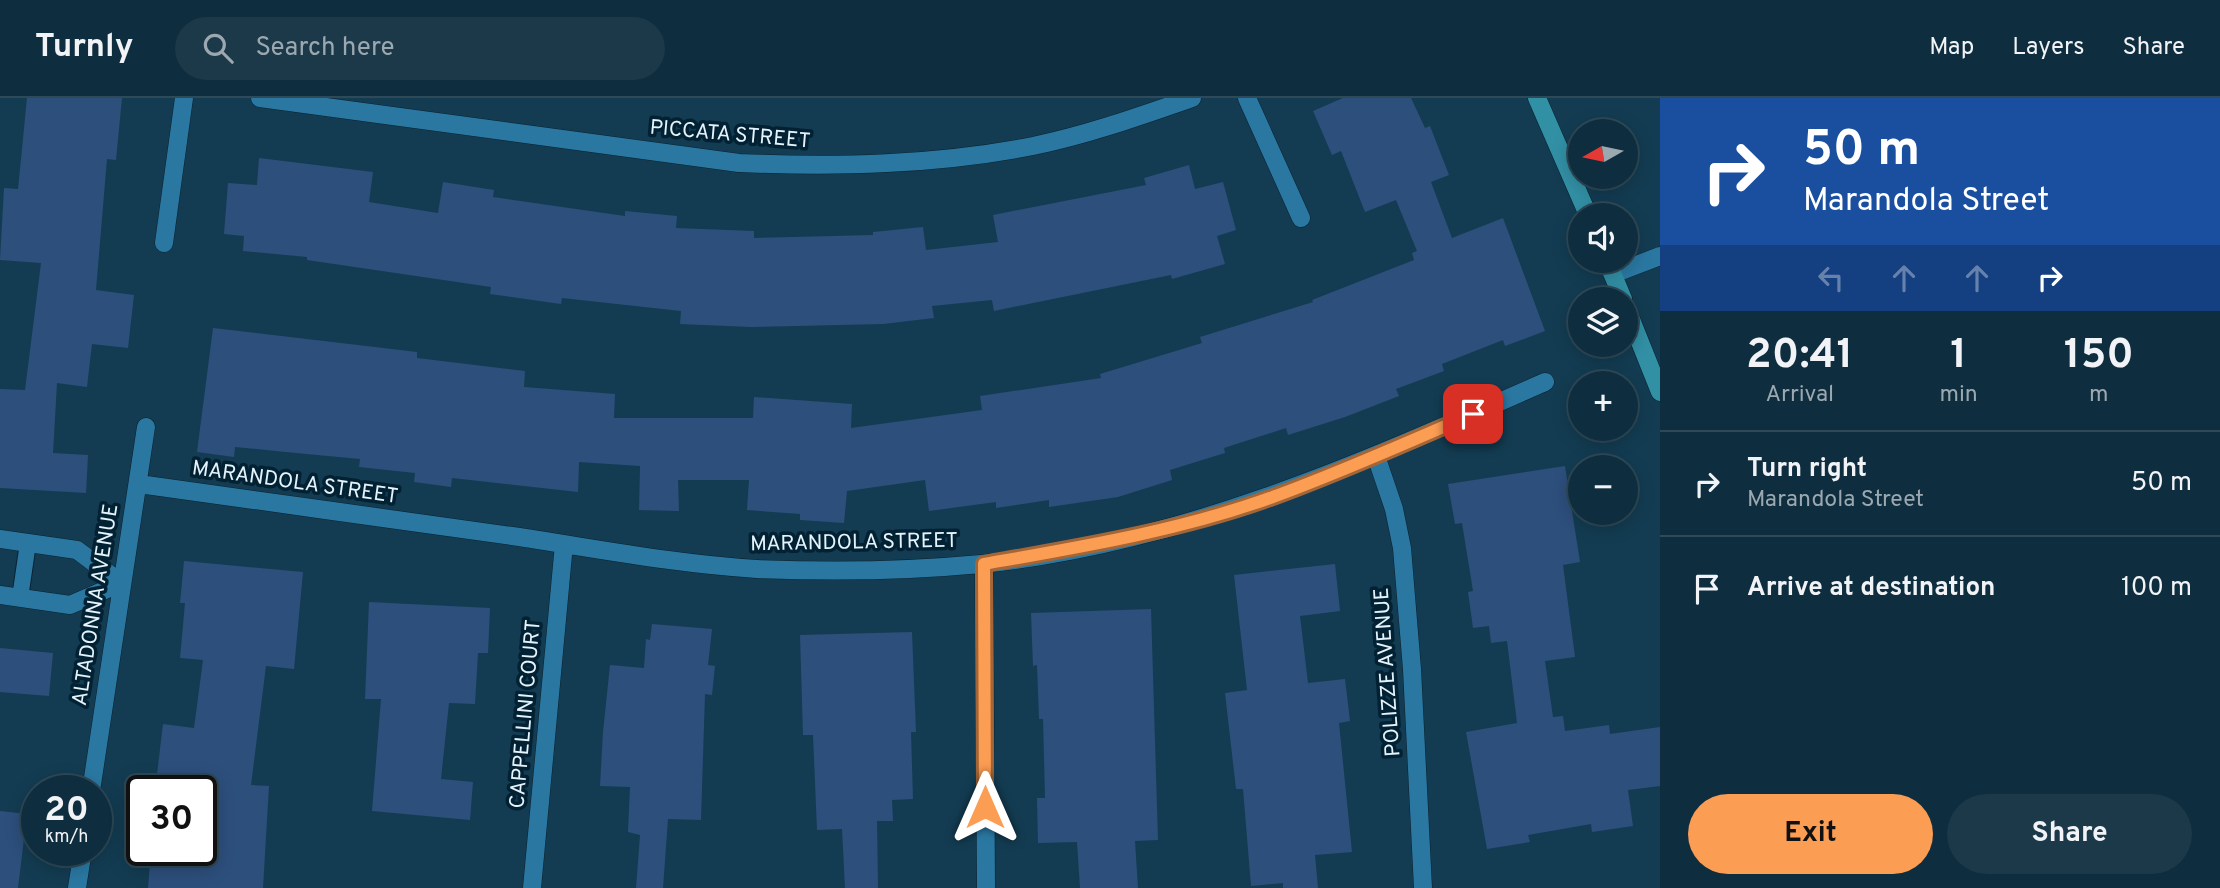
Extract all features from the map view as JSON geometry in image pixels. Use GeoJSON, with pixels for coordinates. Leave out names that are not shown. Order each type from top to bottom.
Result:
{"type":"FeatureCollection","features":[{"type":"Feature","properties":{"kind":"street"},"geometry":{"type":"LineString","coordinates":[[164,243],[184,98]]}},
{"type":"Feature","properties":{"kind":"street","name":"PICCATA STREET"},"geometry":{"type":"LineString","coordinates":[[260,98],[739,163],[816,167],[966,156],[1034,146],[1192,98]]}},
{"type":"Feature","properties":{"kind":"street"},"geometry":{"type":"LineString","coordinates":[[1247,98],[1301,218]]}},
{"type":"Feature","properties":{"kind":"street"},"geometry":{"type":"LineString","coordinates":[[1537,98],[1583,203]]}},
{"type":"Feature","properties":{"kind":"street"},"geometry":{"type":"LineString","coordinates":[[1638,261],[1660,256]]}},
{"type":"Feature","properties":{"kind":"street"},"geometry":{"type":"LineString","coordinates":[[1638,337],[1660,393]]}},
{"type":"Feature","properties":{"kind":"street","name":"MARANDOLA STREET"},"geometry":{"type":"LineString","coordinates":[[139,484],[755,569],[902,569],[984,564],[1081,547],[1180,525],[1269,498],[1376,456],[1545,382]]}},
{"type":"Feature","properties":{"kind":"street","name":"ALTADONNA AVENUE"},"geometry":{"type":"LineString","coordinates":[[93,775],[146,427]]}},
{"type":"Feature","properties":{"kind":"street","name":"POLIZZE AVENUE"},"geometry":{"type":"LineString","coordinates":[[1376,456],[1394,509],[1402,548],[1412,669],[1423,888]]}},
{"type":"Feature","properties":{"kind":"street"},"geometry":{"type":"LineString","coordinates":[[0,538],[77,550],[121,583],[70,605],[0,595]]}},
{"type":"Feature","properties":{"kind":"street","name":"CAPPELLINI COURT"},"geometry":{"type":"LineString","coordinates":[[532,888],[564,544]]}},
{"type":"Feature","properties":{"kind":"street"},"geometry":{"type":"LineString","coordinates":[[984,564],[986,888]]}},
{"type":"Feature","properties":{"kind":"street"},"geometry":{"type":"LineString","coordinates":[[77,888],[80,866]]}},
{"type":"Feature","properties":{"kind":"lane"},"geometry":{"type":"LineString","coordinates":[[20,598],[29,542]]}},
{"type":"Feature","properties":{"kind":"building"},"geometry":{"type":"Polygon","coordinates":[[[27,98],[122,98],[116,160],[107,159],[96,290],[134,295],[128,348],[92,344],[87,387],[57,383],[53,453],[88,455],[86,493],[0,488],[0,389],[25,390],[41,263],[0,260],[4,188],[18,189],[27,98]]]}},
{"type":"Feature","properties":{"kind":"building"},"geometry":{"type":"Polygon","coordinates":[[[1343,98],[1411,98],[1425,128],[1430,126],[1449,175],[1431,182],[1452,238],[1503,218],[1545,331],[1505,346],[1503,340],[1442,364],[1444,371],[1396,389],[1399,396],[1345,417],[1288,435],[1286,428],[1224,448],[1225,453],[1170,470],[1172,480],[1118,497],[1049,507],[1049,500],[996,508],[996,502],[929,511],[925,480],[847,491],[844,523],[800,520],[800,514],[747,510],[749,480],[678,480],[679,511],[639,510],[640,466],[579,462],[578,492],[452,478],[451,487],[414,482],[415,473],[359,467],[360,459],[235,447],[234,457],[197,452],[213,328],[417,352],[417,358],[525,371],[524,387],[615,394],[614,418],[753,418],[754,397],[852,404],[851,428],[982,410],[980,396],[1101,378],[1100,374],[1202,343],[1200,337],[1313,302],[1312,300],[1414,260],[1412,253],[1417,251],[1396,200],[1365,212],[1341,151],[1332,155],[1313,111],[1343,98]]]}},
{"type":"Feature","properties":{"kind":"building"},"geometry":{"type":"Polygon","coordinates":[[[259,158],[373,172],[369,202],[438,213],[443,182],[494,190],[493,197],[625,216],[625,211],[677,216],[676,228],[754,231],[754,238],[873,235],[873,232],[923,227],[926,250],[998,242],[993,215],[1146,185],[1144,178],[1189,165],[1195,189],[1223,182],[1236,230],[1217,236],[1225,264],[1172,279],[1171,275],[994,311],[992,300],[932,306],[934,318],[883,324],[751,327],[680,324],[681,311],[562,298],[561,304],[490,294],[491,287],[307,260],[307,257],[243,251],[244,236],[224,234],[228,183],[257,185],[259,158]]]}},
{"type":"Feature","properties":{"kind":"building"},"geometry":{"type":"Polygon","coordinates":[[[1565,466],[1568,525],[1574,525],[1580,562],[1563,565],[1575,657],[1545,661],[1553,717],[1563,716],[1565,731],[1609,725],[1610,734],[1660,727],[1660,786],[1628,790],[1633,826],[1592,832],[1591,824],[1528,835],[1530,842],[1487,849],[1466,732],[1517,723],[1507,641],[1491,643],[1489,626],[1473,628],[1468,592],[1473,591],[1462,523],[1455,524],[1448,484],[1565,466]]]}},
{"type":"Feature","properties":{"kind":"building"},"geometry":{"type":"Polygon","coordinates":[[[184,561],[303,572],[294,669],[266,666],[251,785],[269,786],[263,888],[148,888],[150,866],[217,866],[217,775],[157,775],[163,724],[194,728],[203,660],[180,658],[185,603],[180,603],[184,561]]]}},
{"type":"Feature","properties":{"kind":"building"},"geometry":{"type":"Polygon","coordinates":[[[1335,564],[1340,611],[1300,616],[1308,683],[1345,679],[1350,721],[1339,723],[1352,852],[1315,855],[1318,888],[1283,888],[1283,883],[1251,886],[1243,789],[1236,789],[1225,693],[1247,690],[1234,575],[1335,564]]]}},
{"type":"Feature","properties":{"kind":"building"},"geometry":{"type":"Polygon","coordinates":[[[369,602],[490,608],[488,653],[478,653],[475,704],[449,703],[441,779],[473,782],[470,820],[372,811],[381,699],[365,699],[369,602]]]}},
{"type":"Feature","properties":{"kind":"building"},"geometry":{"type":"Polygon","coordinates":[[[1151,609],[1158,840],[1135,841],[1138,888],[1080,888],[1077,842],[1038,843],[1037,798],[1045,798],[1043,719],[1039,719],[1037,665],[1033,666],[1031,613],[1151,609]]]}},
{"type":"Feature","properties":{"kind":"building"},"geometry":{"type":"Polygon","coordinates":[[[652,624],[712,629],[708,665],[715,666],[712,695],[705,694],[701,820],[668,819],[663,888],[636,888],[640,835],[628,832],[630,787],[600,786],[603,732],[610,665],[644,668],[646,639],[650,640],[652,624]]]}},
{"type":"Feature","properties":{"kind":"building"},"geometry":{"type":"Polygon","coordinates":[[[912,632],[916,732],[911,732],[913,799],[892,800],[893,821],[877,821],[878,888],[845,888],[842,829],[817,830],[813,735],[803,735],[800,635],[912,632]]]}},
{"type":"Feature","properties":{"kind":"building"},"geometry":{"type":"Polygon","coordinates":[[[0,648],[53,653],[49,696],[0,692],[0,648]]]}},
{"type":"Feature","properties":{"kind":"building"},"geometry":{"type":"Polygon","coordinates":[[[0,811],[21,813],[18,888],[0,888],[0,811]]]}},
{"type":"Feature","properties":{"kind":"route"},"geometry":{"type":"LineString","coordinates":[[985,807],[984,564],[1081,547],[1180,525],[1269,498],[1473,414]]}}]}
